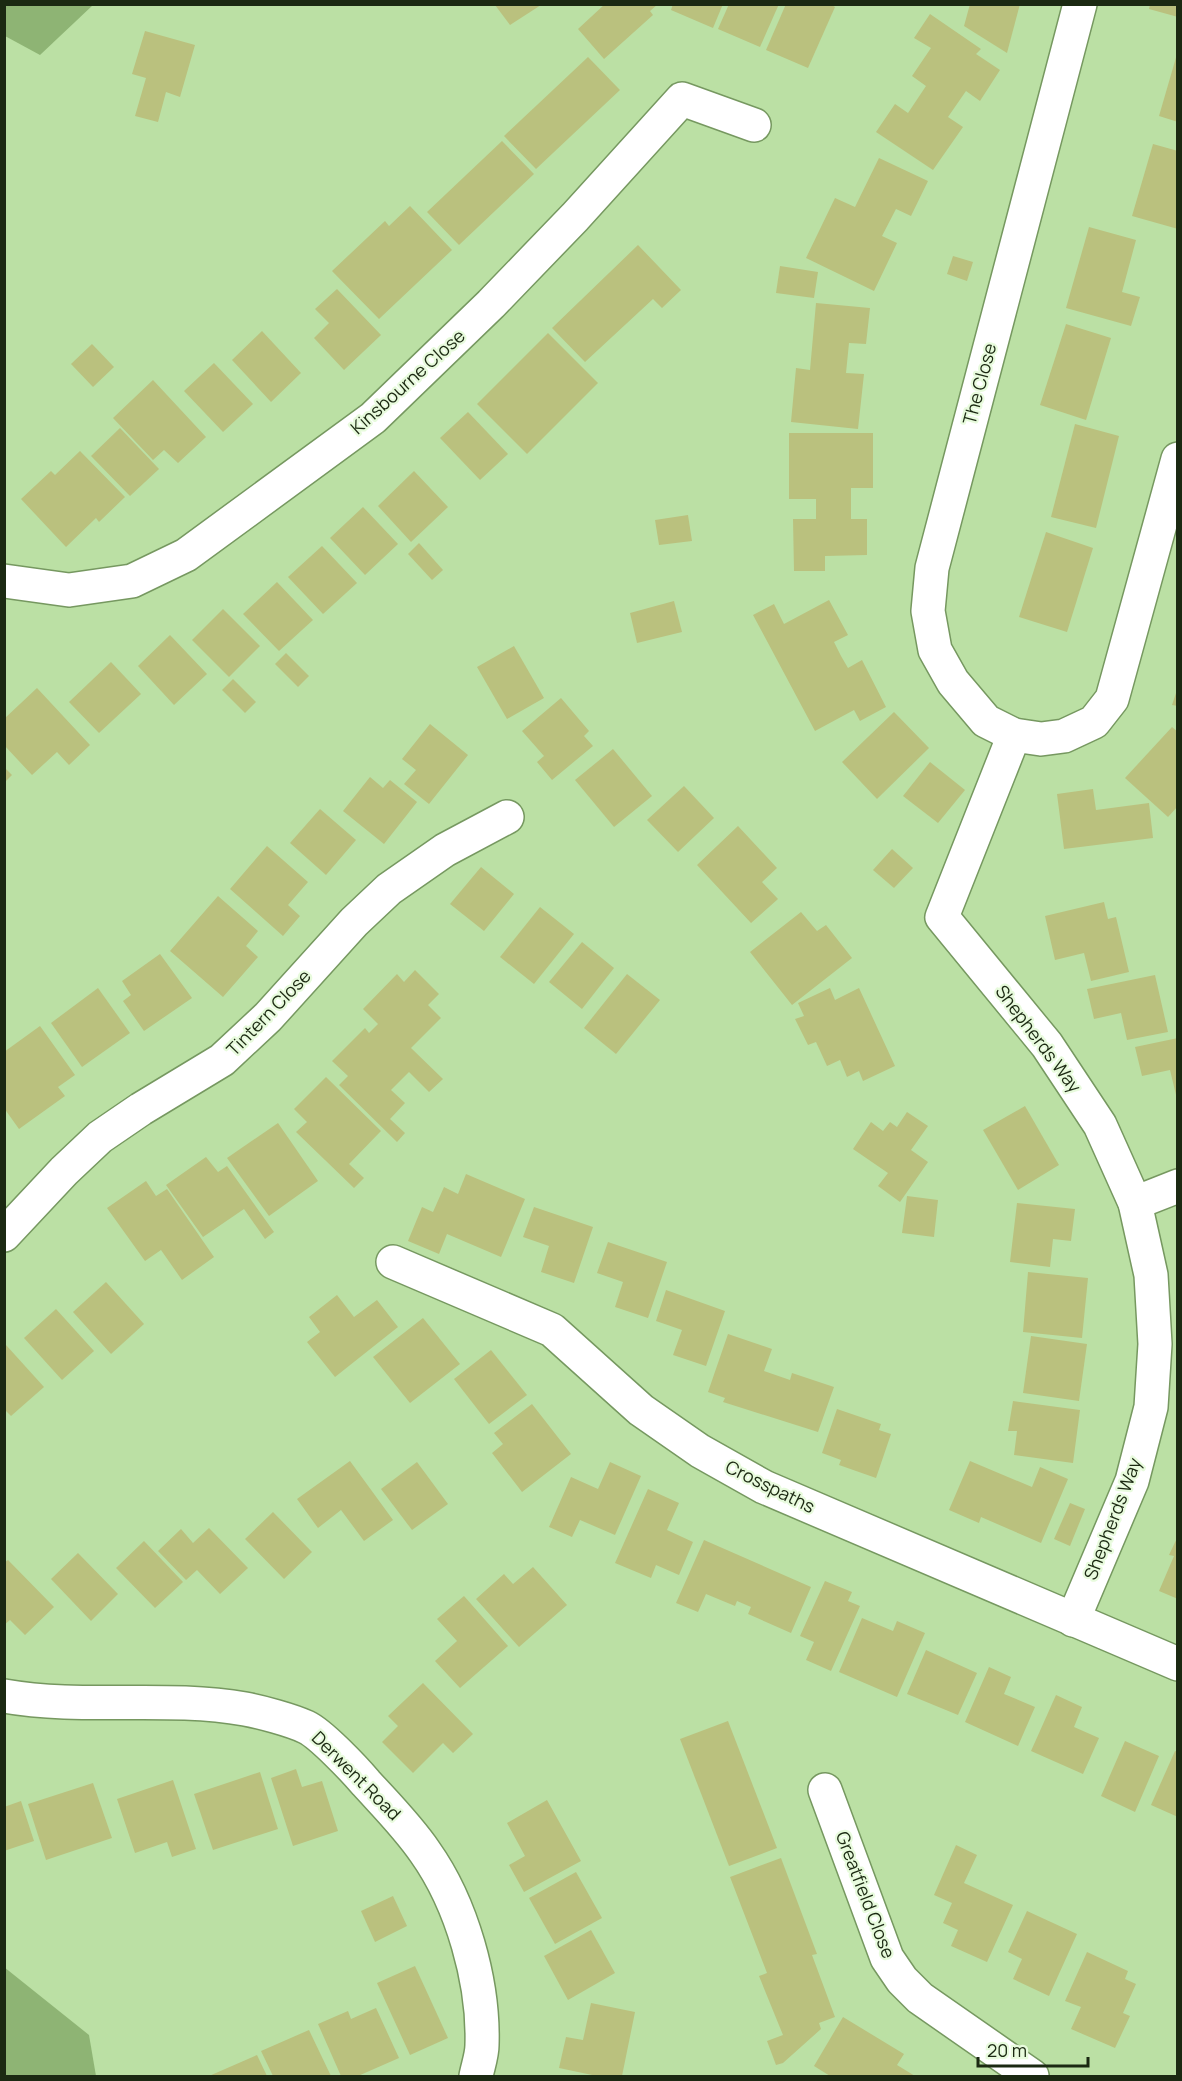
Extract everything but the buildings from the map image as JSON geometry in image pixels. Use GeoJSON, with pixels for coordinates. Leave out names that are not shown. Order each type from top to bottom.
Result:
{"type":"FeatureCollection","features":[{"type":"Feature","properties":{"kind":"street","name":"The Close"},"geometry":{"type":"LineString","coordinates":[[1080,4],[932,568],[928,611],[935,650],[953,682],[986,721],[1014,735],[1041,739],[1065,736],[1094,722],[1112,699],[1178,459]]}},
{"type":"Feature","properties":{"kind":"street","name":"Kinsbourne Close"},"geometry":{"type":"LineString","coordinates":[[4,581],[69,590],[101,586],[132,581],[186,555],[373,418],[499,296],[575,217],[682,99],[754,125]]}},
{"type":"Feature","properties":{"kind":"street","name":"Shepherds Way"},"geometry":{"type":"LineString","coordinates":[[1014,735],[942,917],[1047,1045],[1100,1125],[1135,1203],[1151,1275],[1155,1344],[1151,1407],[1132,1481],[1073,1620]]}},
{"type":"Feature","properties":{"kind":"street","name":"Tintern Close"},"geometry":{"type":"LineString","coordinates":[[4,1235],[100,1137],[222,1060],[268,1017],[354,922],[389,890],[445,850],[507,817]]}},
{"type":"Feature","properties":{"kind":"street"},"geometry":{"type":"LineString","coordinates":[[1135,1203],[1178,1186]]}},
{"type":"Feature","properties":{"kind":"street","name":"Crosspaths"},"geometry":{"type":"LineString","coordinates":[[393,1262],[552,1330],[641,1410],[700,1451],[764,1487],[1178,1664]]}},
{"type":"Feature","properties":{"kind":"street","name":"Derwent Road"},"geometry":{"type":"LineString","coordinates":[[4,1696],[36,1702],[194,1704],[246,1709],[308,1728],[348,1763],[400,1820],[426,1853],[454,1902],[469,1947],[480,2004],[483,2047],[476,2076]]}},
{"type":"Feature","properties":{"kind":"street","name":"Greatfield Close"},"geometry":{"type":"LineString","coordinates":[[825,1790],[887,1958],[902,1980],[920,1998],[1032,2076]]}},
{"type":"Feature","properties":{"kind":"green space"},"geometry":{"type":"Polygon","coordinates":[[[4,5],[93,5],[40,55],[5,36],[4,5]]]}},
{"type":"Feature","properties":{"kind":"green space"},"geometry":{"type":"Polygon","coordinates":[[[4,1967],[89,2035],[96,2076],[5,2076],[4,1967]]]}}]}
